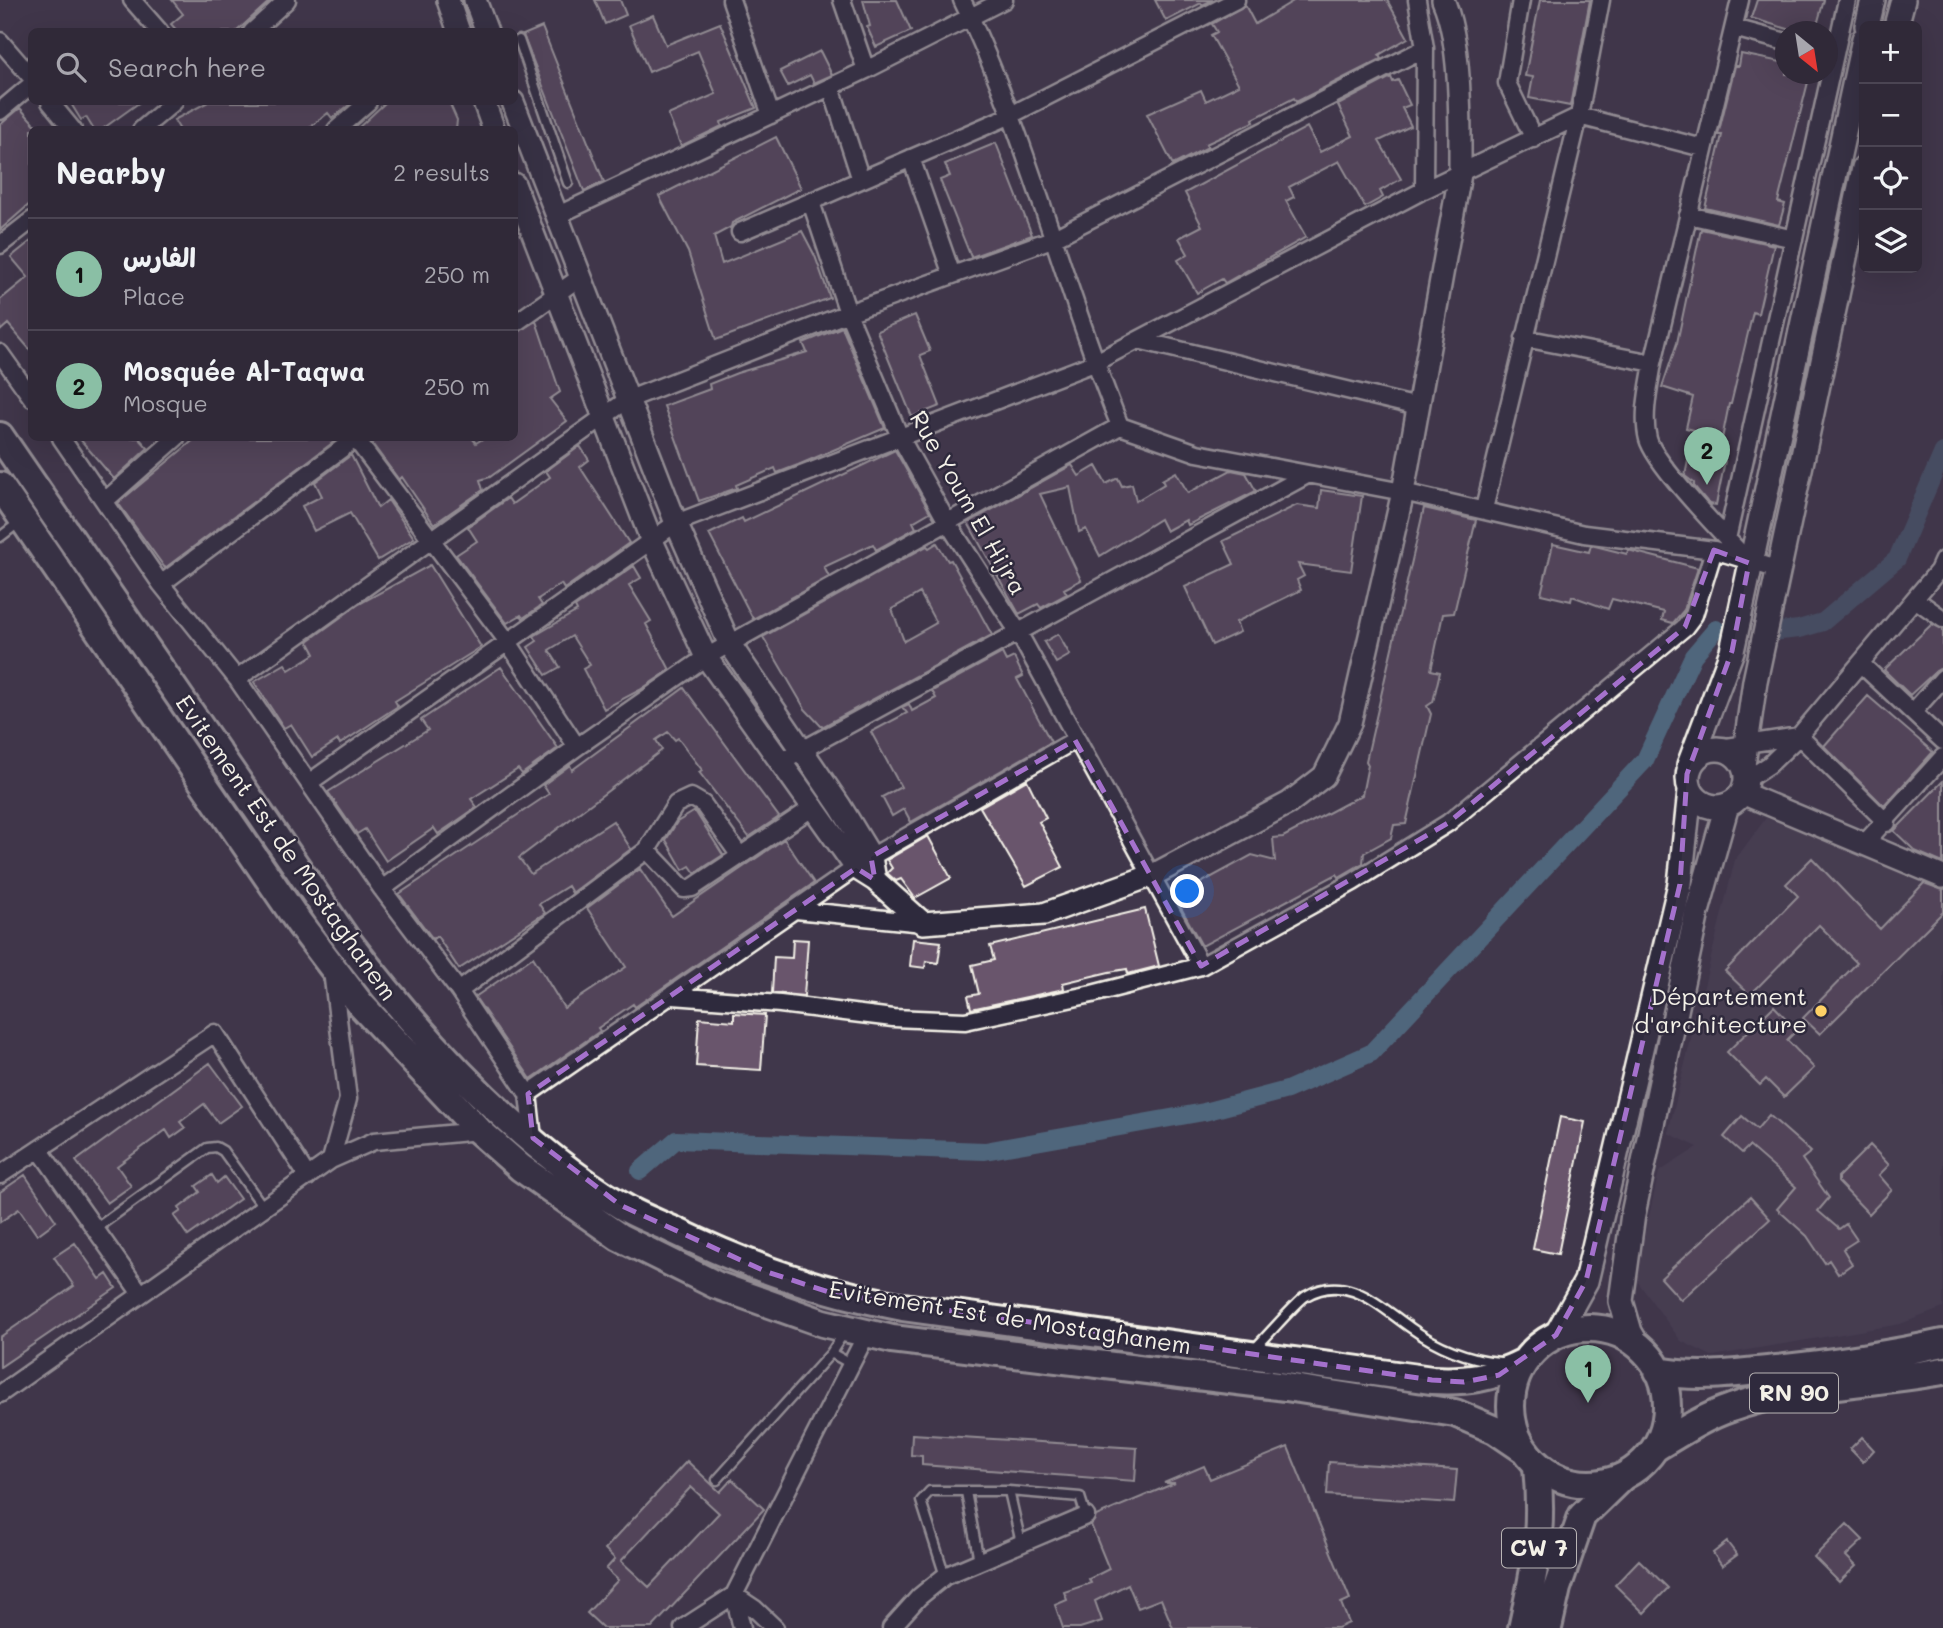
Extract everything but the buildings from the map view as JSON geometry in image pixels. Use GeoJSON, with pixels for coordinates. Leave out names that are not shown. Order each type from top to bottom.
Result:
{"type":"FeatureCollection","features":[{"type":"Feature","properties":{"kind":"main road"},"geometry":{"type":"LineString","coordinates":[[1868,21],[1873,0]]}},
{"type":"Feature","properties":{"kind":"main road"},"geometry":{"type":"LineString","coordinates":[[1897,21],[1903,0]]}},
{"type":"Feature","properties":{"kind":"main road"},"geometry":{"type":"LineString","coordinates":[[1689,765],[1702,752],[1720,748],[1738,757],[1741,777],[1719,807],[1702,803],[1690,791],[1687,783],[1689,765],[1732,651],[1859,62]]}},
{"type":"Feature","properties":{"kind":"main road"},"geometry":{"type":"LineString","coordinates":[[1548,1628],[1557,1588],[1582,1516],[1621,1478],[1640,1465],[1655,1448],[1665,1423],[1666,1396],[1658,1371],[1630,1332],[1621,1301],[1633,1214],[1697,912],[1741,777],[1755,681],[1859,192]]}},
{"type":"Feature","properties":{"kind":"main road","name":"Evitement Est de Mostaghanem"},"geometry":{"type":"LineString","coordinates":[[0,436],[347,940],[392,999],[450,1063],[533,1138],[620,1205],[767,1272],[835,1294],[903,1307],[1464,1382],[1499,1375],[1524,1362]]}},
{"type":"Feature","properties":{"kind":"main road","name":"Evitement Est de Mostaghanem"},"geometry":{"type":"LineString","coordinates":[[0,486],[331,965],[412,1062],[479,1131],[521,1168],[619,1237],[716,1285],[856,1331],[915,1342],[1298,1388],[1455,1413],[1495,1430],[1530,1457]]}},
{"type":"Feature","properties":{"kind":"main road"},"geometry":{"type":"LineString","coordinates":[[1556,1335],[1587,1282],[1680,884],[1690,791]]}},
{"type":"Feature","properties":{"kind":"main road"},"geometry":{"type":"LineString","coordinates":[[1621,1478],[1600,1484],[1577,1484],[1556,1478],[1530,1457],[1513,1428],[1510,1405],[1514,1382],[1524,1362],[1538,1347],[1556,1335],[1577,1329],[1599,1329],[1620,1335],[1639,1346]]}},
{"type":"Feature","properties":{"kind":"main road","name":"RN 90"},"geometry":{"type":"LineString","coordinates":[[1658,1371],[1685,1376],[1714,1376],[1871,1359],[1943,1343]]}},
{"type":"Feature","properties":{"kind":"main road","name":"RN 90"},"geometry":{"type":"LineString","coordinates":[[1655,1448],[1702,1419],[1733,1407],[1794,1393],[1943,1371]]}},
{"type":"Feature","properties":{"kind":"main road","name":"CW 7"},"geometry":{"type":"LineString","coordinates":[[1522,1628],[1537,1562],[1542,1515],[1530,1457]]}},
{"type":"Feature","properties":{"kind":"street"},"geometry":{"type":"LineString","coordinates":[[132,0],[156,28]]}},
{"type":"Feature","properties":{"kind":"street"},"geometry":{"type":"LineString","coordinates":[[256,28],[287,0]]}},
{"type":"Feature","properties":{"kind":"street"},"geometry":{"type":"LineString","coordinates":[[448,0],[455,28]]}},
{"type":"Feature","properties":{"kind":"street"},"geometry":{"type":"LineString","coordinates":[[731,0],[771,115]]}},
{"type":"Feature","properties":{"kind":"street"},"geometry":{"type":"LineString","coordinates":[[842,0],[866,70]]}},
{"type":"Feature","properties":{"kind":"street"},"geometry":{"type":"LineString","coordinates":[[962,0],[1009,116],[1094,363],[1120,426]]}},
{"type":"Feature","properties":{"kind":"street"},"geometry":{"type":"LineString","coordinates":[[556,216],[831,87],[1004,0]]}},
{"type":"Feature","properties":{"kind":"street"},"geometry":{"type":"LineString","coordinates":[[740,232],[1009,116],[1236,0]]}},
{"type":"Feature","properties":{"kind":"street"},"geometry":{"type":"LineString","coordinates":[[1417,0],[1425,48],[1424,190]]}},
{"type":"Feature","properties":{"kind":"street"},"geometry":{"type":"LineString","coordinates":[[796,910],[923,923],[1044,914],[1153,875],[1289,803],[1324,776],[1350,723],[1373,610],[1403,492],[1460,174],[1460,122],[1455,64],[1450,16],[1443,0]]}},
{"type":"Feature","properties":{"kind":"street"},"geometry":{"type":"LineString","coordinates":[[1521,0],[1507,83],[1534,139]]}},
{"type":"Feature","properties":{"kind":"street"},"geometry":{"type":"LineString","coordinates":[[1484,509],[1578,116],[1601,0]]}},
{"type":"Feature","properties":{"kind":"street"},"geometry":{"type":"LineString","coordinates":[[1740,0],[1653,363],[1647,405],[1648,440],[1666,469],[1749,563]]}},
{"type":"Feature","properties":{"kind":"street"},"geometry":{"type":"LineString","coordinates":[[1838,30],[1847,0]]}},
{"type":"Feature","properties":{"kind":"street"},"geometry":{"type":"LineString","coordinates":[[456,28],[476,2]]}},
{"type":"Feature","properties":{"kind":"street"},"geometry":{"type":"LineString","coordinates":[[476,2],[486,28]]}},
{"type":"Feature","properties":{"kind":"street"},"geometry":{"type":"LineString","coordinates":[[1734,28],[1775,39]]}},
{"type":"Feature","properties":{"kind":"street"},"geometry":{"type":"LineString","coordinates":[[0,41],[28,73]]}},
{"type":"Feature","properties":{"kind":"street"},"geometry":{"type":"LineString","coordinates":[[237,679],[430,538],[627,400],[848,313],[1052,239],[1425,48]]}},
{"type":"Feature","properties":{"kind":"street"},"geometry":{"type":"LineString","coordinates":[[1727,539],[1794,239],[1825,84]]}},
{"type":"Feature","properties":{"kind":"street"},"geometry":{"type":"LineString","coordinates":[[0,111],[28,87]]}},
{"type":"Feature","properties":{"kind":"street"},"geometry":{"type":"LineString","coordinates":[[831,87],[861,180]]}},
{"type":"Feature","properties":{"kind":"street"},"geometry":{"type":"LineString","coordinates":[[52,105],[70,126]]}},
{"type":"Feature","properties":{"kind":"street"},"geometry":{"type":"LineString","coordinates":[[160,124],[172,105]]}},
{"type":"Feature","properties":{"kind":"street"},"geometry":{"type":"LineString","coordinates":[[341,126],[365,105]]}},
{"type":"Feature","properties":{"kind":"street"},"geometry":{"type":"LineString","coordinates":[[485,105],[493,126]]}},
{"type":"Feature","properties":{"kind":"street"},"geometry":{"type":"LineString","coordinates":[[514,105],[517,126]]}},
{"type":"Feature","properties":{"kind":"street"},"geometry":{"type":"LineString","coordinates":[[310,782],[676,523],[1094,363],[1424,190],[1578,116],[1703,148]]}},
{"type":"Feature","properties":{"kind":"street"},"geometry":{"type":"LineString","coordinates":[[520,141],[556,216],[676,523],[729,643],[802,748],[864,863]]}},
{"type":"Feature","properties":{"kind":"street"},"geometry":{"type":"LineString","coordinates":[[911,159],[952,275]]}},
{"type":"Feature","properties":{"kind":"street"},"geometry":{"type":"LineString","coordinates":[[518,194],[651,539],[706,657],[815,806],[876,880],[923,923]]}},
{"type":"Feature","properties":{"kind":"street","name":"Rue Youm El Hijra"},"geometry":{"type":"LineString","coordinates":[[811,202],[848,313],[900,437],[946,520],[1017,630],[1201,966]]}},
{"type":"Feature","properties":{"kind":"street"},"geometry":{"type":"LineString","coordinates":[[1688,215],[1794,239]]}},
{"type":"Feature","properties":{"kind":"street"},"geometry":{"type":"LineString","coordinates":[[0,245],[28,223]]}},
{"type":"Feature","properties":{"kind":"street"},"geometry":{"type":"LineString","coordinates":[[518,321],[579,278]]}},
{"type":"Feature","properties":{"kind":"street"},"geometry":{"type":"LineString","coordinates":[[1524,338],[1653,363]]}},
{"type":"Feature","properties":{"kind":"street"},"geometry":{"type":"LineString","coordinates":[[1138,340],[1418,407]]}},
{"type":"Feature","properties":{"kind":"street"},"geometry":{"type":"LineString","coordinates":[[0,353],[28,388]]}},
{"type":"Feature","properties":{"kind":"street"},"geometry":{"type":"LineString","coordinates":[[382,889],[706,657],[946,520],[1120,426],[1197,453],[1403,492],[1584,534],[1714,550],[1749,563],[1779,570]]}},
{"type":"Feature","properties":{"kind":"street"},"geometry":{"type":"LineString","coordinates":[[63,441],[161,584],[237,679],[382,889],[459,991],[528,1094],[533,1138]]}},
{"type":"Feature","properties":{"kind":"street"},"geometry":{"type":"LineString","coordinates":[[106,500],[173,441]]}},
{"type":"Feature","properties":{"kind":"street"},"geometry":{"type":"LineString","coordinates":[[161,584],[351,441]]}},
{"type":"Feature","properties":{"kind":"street"},"geometry":{"type":"LineString","coordinates":[[357,441],[508,642],[577,747]]}},
{"type":"Feature","properties":{"kind":"street"},"geometry":{"type":"LineString","coordinates":[[782,761],[1017,630],[1307,475]]}},
{"type":"Feature","properties":{"kind":"street"},"geometry":{"type":"LineString","coordinates":[[673,996],[780,1004],[893,1018],[965,1021],[1092,995],[1201,966],[1353,883],[1448,823],[1685,627],[1694,615],[1714,550]]}},
{"type":"Feature","properties":{"kind":"street"},"geometry":{"type":"LineString","coordinates":[[1741,777],[1769,765],[1799,736],[1938,571],[1943,560]]}},
{"type":"Feature","properties":{"kind":"street"},"geometry":{"type":"LineString","coordinates":[[1915,599],[1943,619]]}},
{"type":"Feature","properties":{"kind":"street"},"geometry":{"type":"LineString","coordinates":[[1861,664],[1943,741]]}},
{"type":"Feature","properties":{"kind":"street"},"geometry":{"type":"LineString","coordinates":[[1913,712],[1943,678]]}},
{"type":"Feature","properties":{"kind":"street"},"geometry":{"type":"LineString","coordinates":[[1741,777],[1799,736]]}},
{"type":"Feature","properties":{"kind":"street"},"geometry":{"type":"LineString","coordinates":[[1799,736],[1886,822]]}},
{"type":"Feature","properties":{"kind":"street"},"geometry":{"type":"LineString","coordinates":[[528,1094],[864,863],[1075,740]]}},
{"type":"Feature","properties":{"kind":"street"},"geometry":{"type":"LineString","coordinates":[[1863,845],[1943,757]]}},
{"type":"Feature","properties":{"kind":"street"},"geometry":{"type":"LineString","coordinates":[[1741,777],[1863,845],[1943,877]]}},
{"type":"Feature","properties":{"kind":"street"},"geometry":{"type":"LineString","coordinates":[[459,991],[647,850],[676,804],[691,797],[703,804],[740,856]]}},
{"type":"Feature","properties":{"kind":"street"},"geometry":{"type":"LineString","coordinates":[[647,850],[684,889],[692,888],[815,806]]}},
{"type":"Feature","properties":{"kind":"street"},"geometry":{"type":"LineString","coordinates":[[331,965],[348,1099],[331,1160]]}},
{"type":"Feature","properties":{"kind":"street"},"geometry":{"type":"LineString","coordinates":[[0,1175],[215,1033],[308,1177]]}},
{"type":"Feature","properties":{"kind":"street"},"geometry":{"type":"LineString","coordinates":[[0,1394],[331,1160],[374,1141],[479,1131]]}},
{"type":"Feature","properties":{"kind":"street"},"geometry":{"type":"LineString","coordinates":[[38,1149],[141,1294]]}},
{"type":"Feature","properties":{"kind":"street"},"geometry":{"type":"LineString","coordinates":[[683,1628],[734,1595],[851,1364],[856,1331]]}},
{"type":"Feature","properties":{"kind":"street"},"geometry":{"type":"LineString","coordinates":[[891,1628],[919,1597],[945,1576],[1086,1516]]}},
{"type":"Feature","properties":{"kind":"street"},"geometry":{"type":"LineString","coordinates":[[734,1595],[742,1628]]}},
{"type":"Feature","properties":{"kind":"street"},"geometry":{"type":"LineString","coordinates":[[734,1595],[755,1609],[775,1628]]}},
{"type":"Feature","properties":{"kind":"lane"},"geometry":{"type":"LineString","coordinates":[[519,40],[568,183]]}},
{"type":"Feature","properties":{"kind":"lane"},"geometry":{"type":"LineString","coordinates":[[520,141],[547,127]]}},
{"type":"Feature","properties":{"kind":"lane"},"geometry":{"type":"LineString","coordinates":[[0,537],[23,519]]}},
{"type":"Feature","properties":{"kind":"lane"},"geometry":{"type":"LineString","coordinates":[[95,1229],[207,1148],[216,1147],[223,1151],[264,1208]]}},
{"type":"Feature","properties":{"kind":"lane"},"geometry":{"type":"LineString","coordinates":[[1248,1355],[1304,1296],[1332,1287],[1366,1294],[1412,1329],[1454,1351],[1488,1361],[1524,1362]]}},
{"type":"Feature","properties":{"kind":"lane"},"geometry":{"type":"LineString","coordinates":[[717,1480],[831,1353],[856,1331]]}},
{"type":"Feature","properties":{"kind":"lane"},"geometry":{"type":"LineString","coordinates":[[831,1353],[851,1364]]}},
{"type":"Feature","properties":{"kind":"lane"},"geometry":{"type":"LineString","coordinates":[[945,1576],[922,1501],[930,1491],[1009,1491],[1080,1497],[1086,1516]]}},
{"type":"Feature","properties":{"kind":"lane"},"geometry":{"type":"LineString","coordinates":[[1009,1491],[1021,1543]]}},
{"type":"Feature","properties":{"kind":"lane"},"geometry":{"type":"LineString","coordinates":[[966,1492],[979,1561]]}},
{"type":"Feature","properties":{"kind":"highlighted area"},"geometry":{"type":"Polygon","coordinates":[[[1714,550],[1749,563],[1732,651],[1687,774],[1680,884],[1586,1281],[1556,1335],[1499,1375],[1464,1382],[1432,1380],[835,1294],[767,1272],[620,1205],[533,1138],[528,1094],[856,868],[875,880],[871,857],[1075,740],[1201,966],[1448,823],[1685,627],[1714,550]]]}},
{"type":"Feature","properties":{"kind":"shaded area","name":"Département d'architecture"},"geometry":{"type":"Polygon","coordinates":[[[1766,818],[1943,888],[1943,1308],[1900,1324],[1712,1356],[1681,1341],[1635,1278],[1659,1172],[1698,1147],[1668,1133],[1735,860],[1766,818]]]}},
{"type":"Feature","properties":{"kind":"waterway"},"geometry":{"type":"LineString","coordinates":[[1771,632],[1799,629],[1823,622],[1897,559],[1943,452]]}},
{"type":"Feature","properties":{"kind":"waterway"},"geometry":{"type":"LineString","coordinates":[[640,1171],[676,1140],[985,1151],[1204,1112],[1287,1090],[1371,1053],[1645,760],[1693,656],[1716,629]]}},
{"type":"Feature","properties":{"kind":"place","name":"Mosquée Al-Taqwa"},"geometry":{"type":"Point","coordinates":[1707,485]}},
{"type":"Feature","properties":{"kind":"place","name":"Département d'architecture"},"geometry":{"type":"Point","coordinates":[1821,1011]}},
{"type":"Feature","properties":{"kind":"place","name":"الفارس"},"geometry":{"type":"Point","coordinates":[1588,1403]}}]}
